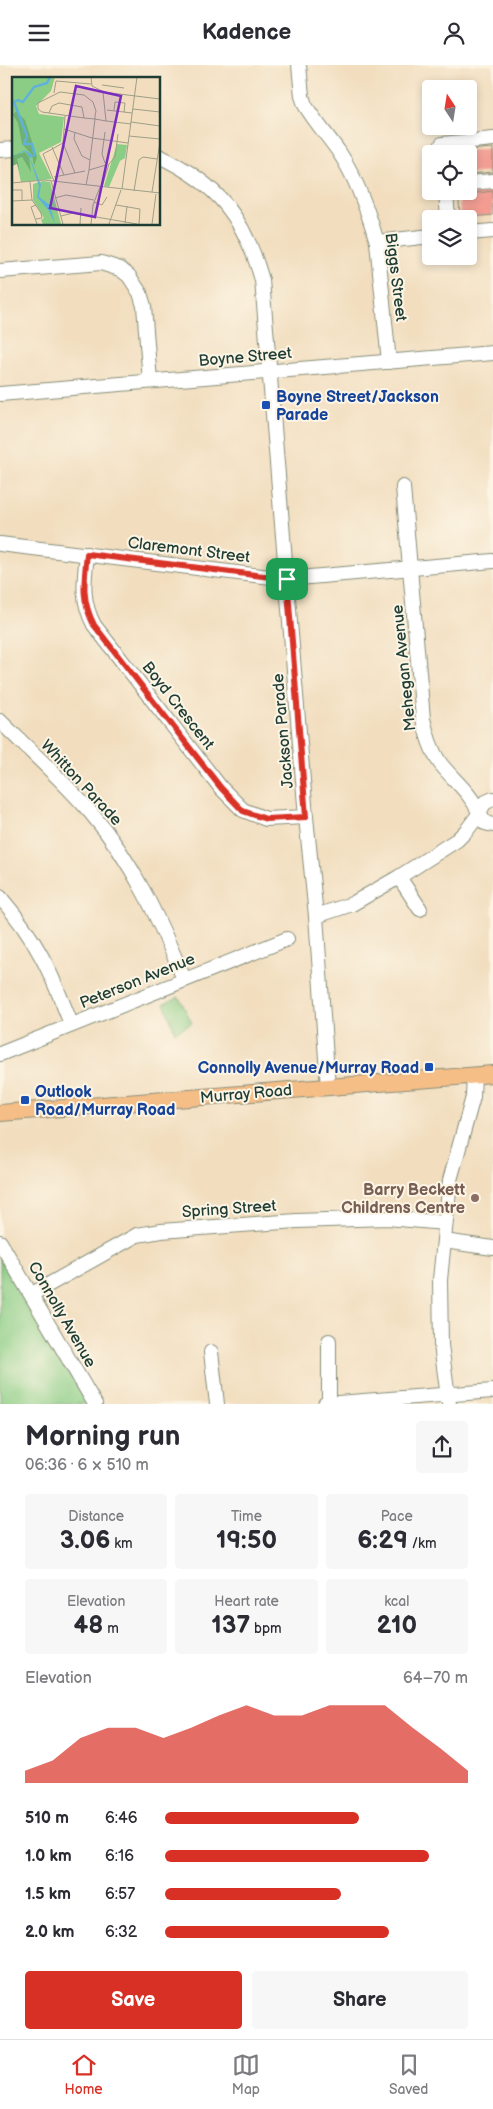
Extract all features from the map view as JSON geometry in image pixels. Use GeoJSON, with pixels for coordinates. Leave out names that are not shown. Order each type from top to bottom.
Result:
{"type":"FeatureCollection","features":[{"type":"Feature","properties":{"kind":"main road","name":"Murray Road"},"geometry":{"type":"LineString","coordinates":[[2,1111],[493,1074]]}},
{"type":"Feature","properties":{"kind":"street","name":"Biggs Street"},"geometry":{"type":"LineString","coordinates":[[299,65],[302,96],[305,105],[340,153],[356,183],[377,242],[389,362]]}},
{"type":"Feature","properties":{"kind":"street"},"geometry":{"type":"LineString","coordinates":[[442,145],[493,139]]}},
{"type":"Feature","properties":{"kind":"street","name":"Jackson Parade"},"geometry":{"type":"LineString","coordinates":[[160,156],[202,180],[228,207],[243,228],[262,280],[306,817],[316,916],[328,1087]]}},
{"type":"Feature","properties":{"kind":"street"},"geometry":{"type":"LineString","coordinates":[[477,182],[493,181]]}},
{"type":"Feature","properties":{"kind":"street"},"geometry":{"type":"LineString","coordinates":[[477,232],[493,231]]}},
{"type":"Feature","properties":{"kind":"street"},"geometry":{"type":"LineString","coordinates":[[377,242],[422,237]]}},
{"type":"Feature","properties":{"kind":"street"},"geometry":{"type":"LineString","coordinates":[[0,271],[101,263],[112,265],[130,276],[140,293],[144,306],[150,381]]}},
{"type":"Feature","properties":{"kind":"street","name":"Boyne Street"},"geometry":{"type":"LineString","coordinates":[[0,394],[493,353]]}},
{"type":"Feature","properties":{"kind":"street","name":"Mehegan Avenue"},"geometry":{"type":"LineString","coordinates":[[404,487],[422,719],[434,753],[441,765],[459,783],[481,818],[491,825]]}},
{"type":"Feature","properties":{"kind":"street","name":"Claremont Street"},"geometry":{"type":"LineString","coordinates":[[0,544],[287,579],[493,561]]}},
{"type":"Feature","properties":{"kind":"street","name":"Boyd Crescent"},"geometry":{"type":"LineString","coordinates":[[87,554],[84,596],[87,611],[94,625],[221,788],[243,811],[266,819],[306,817]]}},
{"type":"Feature","properties":{"kind":"street","name":"Whitton Parade"},"geometry":{"type":"LineString","coordinates":[[0,721],[64,783],[92,814],[117,847],[158,917],[184,979]]}},
{"type":"Feature","properties":{"kind":"street","name":"Mehegan Avenue"},"geometry":{"type":"LineString","coordinates":[[459,783],[492,800]]}},
{"type":"Feature","properties":{"kind":"street"},"geometry":{"type":"LineString","coordinates":[[316,916],[352,904],[399,877],[457,839],[467,830],[484,803],[492,800]]}},
{"type":"Feature","properties":{"kind":"street"},"geometry":{"type":"LineString","coordinates":[[457,839],[491,825]]}},
{"type":"Feature","properties":{"kind":"street"},"geometry":{"type":"LineString","coordinates":[[399,877],[415,898],[420,909]]}},
{"type":"Feature","properties":{"kind":"street"},"geometry":{"type":"LineString","coordinates":[[0,897],[36,944],[51,972],[71,1024]]}},
{"type":"Feature","properties":{"kind":"street","name":"Peterson Avenue"},"geometry":{"type":"LineString","coordinates":[[0,1054],[287,939]]}},
{"type":"Feature","properties":{"kind":"street"},"geometry":{"type":"LineString","coordinates":[[448,1399],[441,1345],[440,1280],[450,1180],[473,1097],[474,1075]]}},
{"type":"Feature","properties":{"kind":"street","name":"Spring Street"},"geometry":{"type":"LineString","coordinates":[[32,1294],[137,1235],[297,1221],[387,1218],[445,1223]]}},
{"type":"Feature","properties":{"kind":"street"},"geometry":{"type":"LineString","coordinates":[[444,1241],[493,1248]]}},
{"type":"Feature","properties":{"kind":"street","name":"Connolly Avenue"},"geometry":{"type":"LineString","coordinates":[[0,1242],[96,1404]]}},
{"type":"Feature","properties":{"kind":"street"},"geometry":{"type":"LineString","coordinates":[[329,1341],[328,1404],[448,1399],[493,1391]]}},
{"type":"Feature","properties":{"kind":"street"},"geometry":{"type":"LineString","coordinates":[[211,1352],[217,1404]]}},
{"type":"Feature","properties":{"kind":"green space"},"geometry":{"type":"Polygon","coordinates":[[[179,997],[192,1023],[175,1032],[164,1003],[179,997]]]}},
{"type":"Feature","properties":{"kind":"green space"},"geometry":{"type":"Polygon","coordinates":[[[0,1257],[88,1404],[0,1404],[0,1257]]]}},
{"type":"Feature","properties":{"kind":"building"},"geometry":{"type":"Polygon","coordinates":[[[493,148],[493,172],[477,173],[477,149],[493,148]]]}},
{"type":"Feature","properties":{"kind":"building"},"geometry":{"type":"Polygon","coordinates":[[[493,191],[493,215],[477,216],[477,210],[460,210],[459,201],[477,200],[477,193],[493,191]]]}},
{"type":"Feature","properties":{"kind":"place","name":"Boyne Street/Jackson Parade"},"geometry":{"type":"Point","coordinates":[266,405]}},
{"type":"Feature","properties":{"kind":"place","name":"Connolly Avenue/Murray Road"},"geometry":{"type":"Point","coordinates":[429,1067]}},
{"type":"Feature","properties":{"kind":"place","name":"Outlook Road/Murray Road"},"geometry":{"type":"Point","coordinates":[25,1100]}},
{"type":"Feature","properties":{"kind":"place","name":"Barry Beckett Childrens Centre"},"geometry":{"type":"Point","coordinates":[475,1198]}},
{"type":"Feature","properties":{"kind":"route"},"geometry":{"type":"LineString","coordinates":[[87,554],[287,579],[306,817],[266,819],[243,811],[221,788],[94,625],[87,611],[84,596],[87,554]]}}]}
